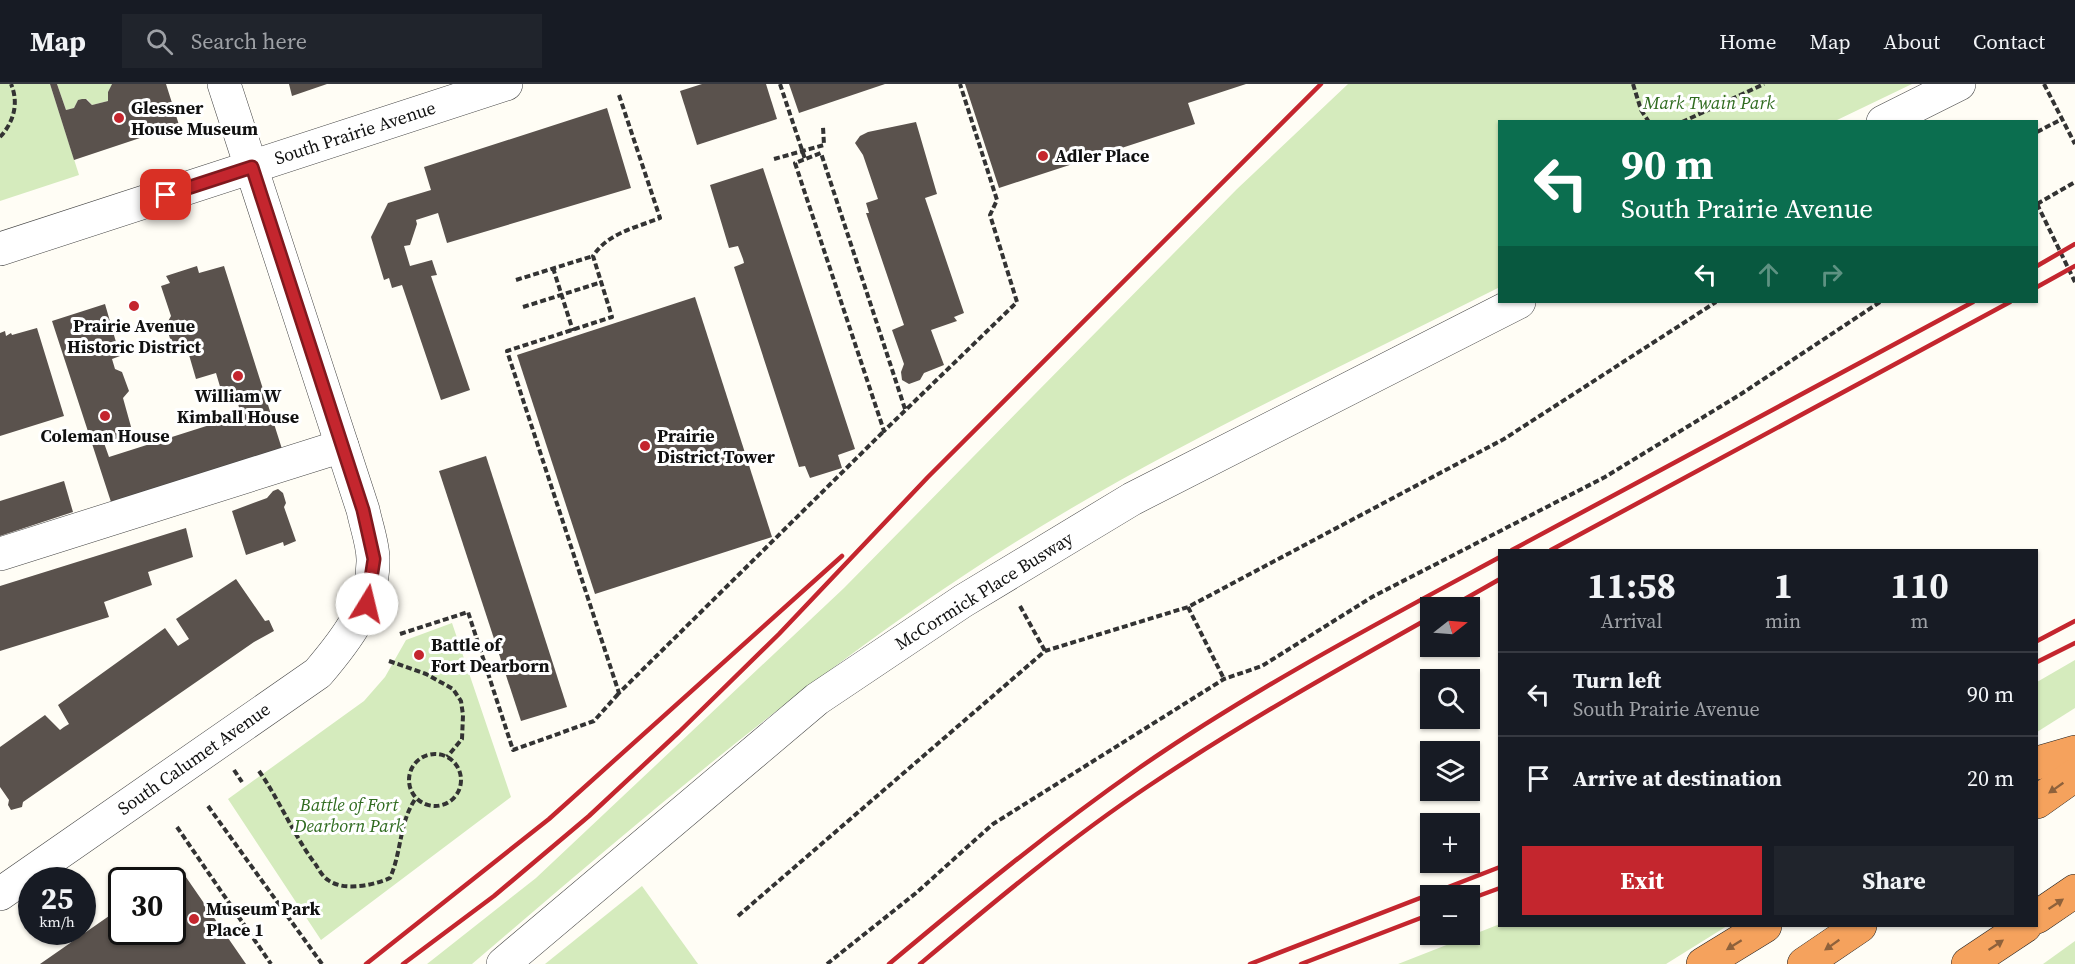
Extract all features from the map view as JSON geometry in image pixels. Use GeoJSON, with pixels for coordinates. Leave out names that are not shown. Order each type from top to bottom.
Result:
{"type":"FeatureCollection","features":[{"type":"Feature","properties":{"kind":"highway"},"geometry":{"type":"LineString","coordinates":[[2038,763],[2075,752]]}},
{"type":"Feature","properties":{"kind":"highway"},"geometry":{"type":"LineString","coordinates":[[2038,801],[2075,775]]}},
{"type":"Feature","properties":{"kind":"highway"},"geometry":{"type":"LineString","coordinates":[[2038,916],[2075,891]]}},
{"type":"Feature","properties":{"kind":"highway"},"geometry":{"type":"LineString","coordinates":[[1703,964],[1762,927]]}},
{"type":"Feature","properties":{"kind":"highway"},"geometry":{"type":"LineString","coordinates":[[1804,964],[1859,927]]}},
{"type":"Feature","properties":{"kind":"highway"},"geometry":{"type":"LineString","coordinates":[[1968,964],[2024,927]]}},
{"type":"Feature","properties":{"kind":"street"},"geometry":{"type":"LineString","coordinates":[[0,554],[342,446],[224,84]]}},
{"type":"Feature","properties":{"kind":"street","name":"South Prairie Avenue"},"geometry":{"type":"LineString","coordinates":[[0,249],[506,84]]}},
{"type":"Feature","properties":{"kind":"street"},"geometry":{"type":"LineString","coordinates":[[1886,120],[1959,84]]}},
{"type":"Feature","properties":{"kind":"street","name":"McCormick Place Busway"},"geometry":{"type":"LineString","coordinates":[[503,964],[602,878],[817,699],[963,601],[1132,500],[1517,303]]}},
{"type":"Feature","properties":{"kind":"street","name":"South Calumet Avenue"},"geometry":{"type":"LineString","coordinates":[[0,894],[318,673],[344,643],[367,604],[374,559],[363,510],[342,446]]}},
{"type":"Feature","properties":{"kind":"path"},"geometry":{"type":"LineString","coordinates":[[0,137],[7,130],[16,102],[11,84]]}},
{"type":"Feature","properties":{"kind":"path"},"geometry":{"type":"LineString","coordinates":[[780,84],[805,159]]}},
{"type":"Feature","properties":{"kind":"path"},"geometry":{"type":"LineString","coordinates":[[400,634],[468,612],[513,750],[594,721],[619,693],[905,409],[1017,302],[990,215],[997,200],[960,84]]}},
{"type":"Feature","properties":{"kind":"path"},"geometry":{"type":"LineString","coordinates":[[1633,84],[1641,110],[1648,120]]}},
{"type":"Feature","properties":{"kind":"path"},"geometry":{"type":"LineString","coordinates":[[1686,120],[1764,84]]}},
{"type":"Feature","properties":{"kind":"path"},"geometry":{"type":"LineString","coordinates":[[2044,84],[2075,144]]}},
{"type":"Feature","properties":{"kind":"path"},"geometry":{"type":"LineString","coordinates":[[516,280],[592,256],[599,246],[612,236],[660,218],[619,95]]}},
{"type":"Feature","properties":{"kind":"path"},"geometry":{"type":"LineString","coordinates":[[2038,131],[2062,119]]}},
{"type":"Feature","properties":{"kind":"path"},"geometry":{"type":"LineString","coordinates":[[774,159],[824,145],[823,127]]}},
{"type":"Feature","properties":{"kind":"path"},"geometry":{"type":"LineString","coordinates":[[884,431],[795,162],[821,153],[905,409]]}},
{"type":"Feature","properties":{"kind":"path"},"geometry":{"type":"LineString","coordinates":[[2038,203],[2075,182]]}},
{"type":"Feature","properties":{"kind":"path"},"geometry":{"type":"LineString","coordinates":[[2038,206],[2075,282]]}},
{"type":"Feature","properties":{"kind":"path"},"geometry":{"type":"LineString","coordinates":[[592,256],[612,317],[507,351],[619,693]]}},
{"type":"Feature","properties":{"kind":"path"},"geometry":{"type":"LineString","coordinates":[[553,268],[573,331]]}},
{"type":"Feature","properties":{"kind":"path"},"geometry":{"type":"LineString","coordinates":[[524,307],[602,282]]}},
{"type":"Feature","properties":{"kind":"path"},"geometry":{"type":"LineString","coordinates":[[738,916],[1045,651],[1188,607],[1504,439],[1714,303]]}},
{"type":"Feature","properties":{"kind":"path"},"geometry":{"type":"LineString","coordinates":[[827,964],[916,893],[993,824],[1224,679],[1262,666],[1372,597],[1605,477],[1741,394],[1878,303]]}},
{"type":"Feature","properties":{"kind":"path"},"geometry":{"type":"LineString","coordinates":[[1004,576],[1045,651]]}},
{"type":"Feature","properties":{"kind":"path"},"geometry":{"type":"LineString","coordinates":[[1188,607],[1224,679]]}},
{"type":"Feature","properties":{"kind":"path"},"geometry":{"type":"LineString","coordinates":[[389,661],[426,674],[453,689],[461,701],[464,715],[462,740],[447,757]]}},
{"type":"Feature","properties":{"kind":"path"},"geometry":{"type":"LineString","coordinates":[[433,754],[447,757],[458,769],[461,777],[460,784],[453,799],[438,806],[430,806],[416,798],[409,777],[414,764],[419,759],[433,754]]}},
{"type":"Feature","properties":{"kind":"path"},"geometry":{"type":"LineString","coordinates":[[259,771],[301,845],[327,880],[337,884],[366,885],[390,878],[396,866],[405,816],[416,798]]}},
{"type":"Feature","properties":{"kind":"path"},"geometry":{"type":"LineString","coordinates":[[208,806],[322,964]]}},
{"type":"Feature","properties":{"kind":"path"},"geometry":{"type":"LineString","coordinates":[[177,827],[271,964]]}},
{"type":"Feature","properties":{"kind":"green space"},"geometry":{"type":"Polygon","coordinates":[[[0,84],[50,84],[79,175],[0,201],[0,84]]]}},
{"type":"Feature","properties":{"kind":"green space"},"geometry":{"type":"Polygon","coordinates":[[[57,84],[112,84],[108,92],[108,101],[92,105],[87,99],[78,100],[74,108],[66,110],[57,84]]]}},
{"type":"Feature","properties":{"kind":"green space","name":"Mark Twain Park"},"geometry":{"type":"Polygon","coordinates":[[[1348,84],[1912,84],[1837,120],[1498,120],[1498,288],[1297,387],[1163,457],[1032,532],[904,617],[777,711],[653,810],[472,964],[427,964],[536,878],[844,588],[1237,189],[1348,84]]]}},
{"type":"Feature","properties":{"kind":"green space","name":"Battle of Fort Dearborn Park"},"geometry":{"type":"Polygon","coordinates":[[[452,623],[511,797],[321,940],[228,799],[364,701],[385,677],[406,640],[452,623]]]}},
{"type":"Feature","properties":{"kind":"green space"},"geometry":{"type":"Polygon","coordinates":[[[2075,660],[2075,708],[2038,731],[2038,681],[2075,660]]]}},
{"type":"Feature","properties":{"kind":"green space"},"geometry":{"type":"Polygon","coordinates":[[[642,886],[698,964],[545,964],[642,886]]]}},
{"type":"Feature","properties":{"kind":"green space"},"geometry":{"type":"Polygon","coordinates":[[[1498,925],[1498,927],[1725,927],[1666,964],[1398,964],[1446,945],[1480,945],[1480,932],[1498,925]]]}},
{"type":"Feature","properties":{"kind":"green space"},"geometry":{"type":"Polygon","coordinates":[[[2075,941],[2075,964],[2043,964],[2075,941]]]}},
{"type":"Feature","properties":{"kind":"building","name":"Glessner House Museum"},"geometry":{"type":"Polygon","coordinates":[[[50,84],[57,84],[66,110],[74,108],[78,100],[82,99],[86,99],[92,105],[108,101],[108,92],[112,84],[166,84],[179,125],[74,160],[50,84]]]}},
{"type":"Feature","properties":{"kind":"building"},"geometry":{"type":"Polygon","coordinates":[[[289,84],[327,84],[292,96],[289,84]]]}},
{"type":"Feature","properties":{"kind":"building"},"geometry":{"type":"Polygon","coordinates":[[[702,84],[766,84],[777,119],[697,145],[680,91],[702,84]]]}},
{"type":"Feature","properties":{"kind":"building"},"geometry":{"type":"Polygon","coordinates":[[[789,84],[885,84],[799,113],[789,84]]]}},
{"type":"Feature","properties":{"kind":"building","name":"Adler Place"},"geometry":{"type":"Polygon","coordinates":[[[965,84],[1246,84],[1188,103],[1195,124],[999,188],[965,84]]]}},
{"type":"Feature","properties":{"kind":"building"},"geometry":{"type":"Polygon","coordinates":[[[607,108],[631,188],[447,243],[438,213],[416,220],[417,224],[410,245],[404,246],[410,266],[432,260],[437,275],[431,276],[470,390],[441,400],[402,285],[392,288],[389,278],[384,280],[371,237],[388,203],[431,190],[424,167],[607,108]]]}},
{"type":"Feature","properties":{"kind":"building"},"geometry":{"type":"Polygon","coordinates":[[[916,122],[937,194],[925,198],[964,313],[954,317],[957,321],[931,330],[944,365],[924,373],[920,380],[909,384],[902,380],[901,372],[904,364],[892,330],[904,325],[866,213],[869,213],[866,203],[878,199],[863,155],[855,143],[860,136],[868,132],[916,122]]]}},
{"type":"Feature","properties":{"kind":"building"},"geometry":{"type":"Polygon","coordinates":[[[763,168],[855,449],[838,455],[842,468],[810,478],[805,466],[799,467],[734,267],[744,263],[743,259],[738,246],[729,248],[710,185],[763,168]]]}},
{"type":"Feature","properties":{"kind":"building","name":"William W Kimball House"},"geometry":{"type":"Polygon","coordinates":[[[197,266],[199,273],[224,266],[282,449],[111,502],[52,321],[105,304],[120,356],[112,359],[115,369],[122,372],[129,391],[123,398],[133,434],[104,443],[109,457],[241,415],[236,396],[224,400],[216,373],[196,379],[187,348],[181,349],[171,342],[166,325],[171,316],[161,286],[170,283],[166,276],[197,266]]]}},
{"type":"Feature","properties":{"kind":"building","name":"Prairie District Tower"},"geometry":{"type":"Polygon","coordinates":[[[695,297],[772,537],[595,594],[517,355],[695,297]]]}},
{"type":"Feature","properties":{"kind":"building"},"geometry":{"type":"Polygon","coordinates":[[[37,328],[64,416],[0,436],[0,333],[5,331],[6,336],[37,328]]]}},
{"type":"Feature","properties":{"kind":"building"},"geometry":{"type":"Polygon","coordinates":[[[486,456],[567,707],[521,721],[439,471],[486,456]]]}},
{"type":"Feature","properties":{"kind":"building"},"geometry":{"type":"Polygon","coordinates":[[[64,481],[73,512],[0,536],[0,501],[64,481]]]}},
{"type":"Feature","properties":{"kind":"building"},"geometry":{"type":"Polygon","coordinates":[[[278,489],[283,493],[286,503],[284,507],[296,541],[284,546],[283,542],[246,555],[232,511],[267,498],[278,489]]]}},
{"type":"Feature","properties":{"kind":"building"},"geometry":{"type":"Polygon","coordinates":[[[186,528],[193,557],[148,572],[152,585],[104,602],[109,617],[0,651],[0,586],[186,528]]]}},
{"type":"Feature","properties":{"kind":"building"},"geometry":{"type":"Polygon","coordinates":[[[236,579],[265,621],[269,620],[274,631],[254,642],[23,802],[22,807],[11,810],[8,805],[9,800],[0,787],[0,747],[45,715],[60,730],[69,724],[58,705],[165,628],[178,646],[189,639],[176,619],[236,579]]]}},
{"type":"Feature","properties":{"kind":"building","name":"Museum Park Place 1"},"geometry":{"type":"Polygon","coordinates":[[[186,877],[246,964],[40,964],[67,945],[96,945],[96,925],[108,917],[108,945],[186,945],[186,877]]]}},
{"type":"Feature","properties":{"kind":"railway"},"geometry":{"type":"LineString","coordinates":[[403,964],[494,896],[589,816],[679,732],[779,634],[928,477],[1321,84]]}},
{"type":"Feature","properties":{"kind":"railway"},"geometry":{"type":"LineString","coordinates":[[2038,265],[2075,244]]}},
{"type":"Feature","properties":{"kind":"railway"},"geometry":{"type":"LineString","coordinates":[[2038,286],[2075,266]]}},
{"type":"Feature","properties":{"kind":"railway"},"geometry":{"type":"LineString","coordinates":[[1514,549],[1971,303]]}},
{"type":"Feature","properties":{"kind":"railway"},"geometry":{"type":"LineString","coordinates":[[1553,549],[2008,303]]}},
{"type":"Feature","properties":{"kind":"railway"},"geometry":{"type":"LineString","coordinates":[[366,964],[549,819],[842,556]]}},
{"type":"Feature","properties":{"kind":"railway"},"geometry":{"type":"LineString","coordinates":[[889,964],[1043,839],[1182,739],[1316,658],[1498,558]]}},
{"type":"Feature","properties":{"kind":"railway"},"geometry":{"type":"LineString","coordinates":[[1468,597],[1498,580]]}},
{"type":"Feature","properties":{"kind":"railway"},"geometry":{"type":"LineString","coordinates":[[2038,640],[2075,621]]}},
{"type":"Feature","properties":{"kind":"railway"},"geometry":{"type":"LineString","coordinates":[[920,964],[1061,849],[1150,785],[1254,719],[1420,623]]}},
{"type":"Feature","properties":{"kind":"railway"},"geometry":{"type":"LineString","coordinates":[[2038,662],[2075,643]]}},
{"type":"Feature","properties":{"kind":"railway"},"geometry":{"type":"LineString","coordinates":[[1250,964],[1498,868]]}},
{"type":"Feature","properties":{"kind":"railway"},"geometry":{"type":"LineString","coordinates":[[1480,895],[1498,889]]}},
{"type":"Feature","properties":{"kind":"railway"},"geometry":{"type":"LineString","coordinates":[[1301,964],[1420,918]]}},
{"type":"Feature","properties":{"kind":"place","name":"Glessner House Museum"},"geometry":{"type":"Point","coordinates":[119,118]}},
{"type":"Feature","properties":{"kind":"place","name":"Adler Place"},"geometry":{"type":"Point","coordinates":[1043,156]}},
{"type":"Feature","properties":{"kind":"place","name":"Prairie Avenue Historic District"},"geometry":{"type":"Point","coordinates":[134,306]}},
{"type":"Feature","properties":{"kind":"place","name":"William W Kimball House"},"geometry":{"type":"Point","coordinates":[238,376]}},
{"type":"Feature","properties":{"kind":"place","name":"Coleman House"},"geometry":{"type":"Point","coordinates":[105,416]}},
{"type":"Feature","properties":{"kind":"place","name":"Prairie District Tower"},"geometry":{"type":"Point","coordinates":[645,446]}},
{"type":"Feature","properties":{"kind":"place","name":"Battle of Fort Dearborn"},"geometry":{"type":"Point","coordinates":[419,655]}},
{"type":"Feature","properties":{"kind":"place","name":"Museum Park Place 1"},"geometry":{"type":"Point","coordinates":[194,919]}},
{"type":"Feature","properties":{"kind":"route"},"geometry":{"type":"LineString","coordinates":[[166,195],[252,167],[363,510],[374,559],[367,604]]}}]}
